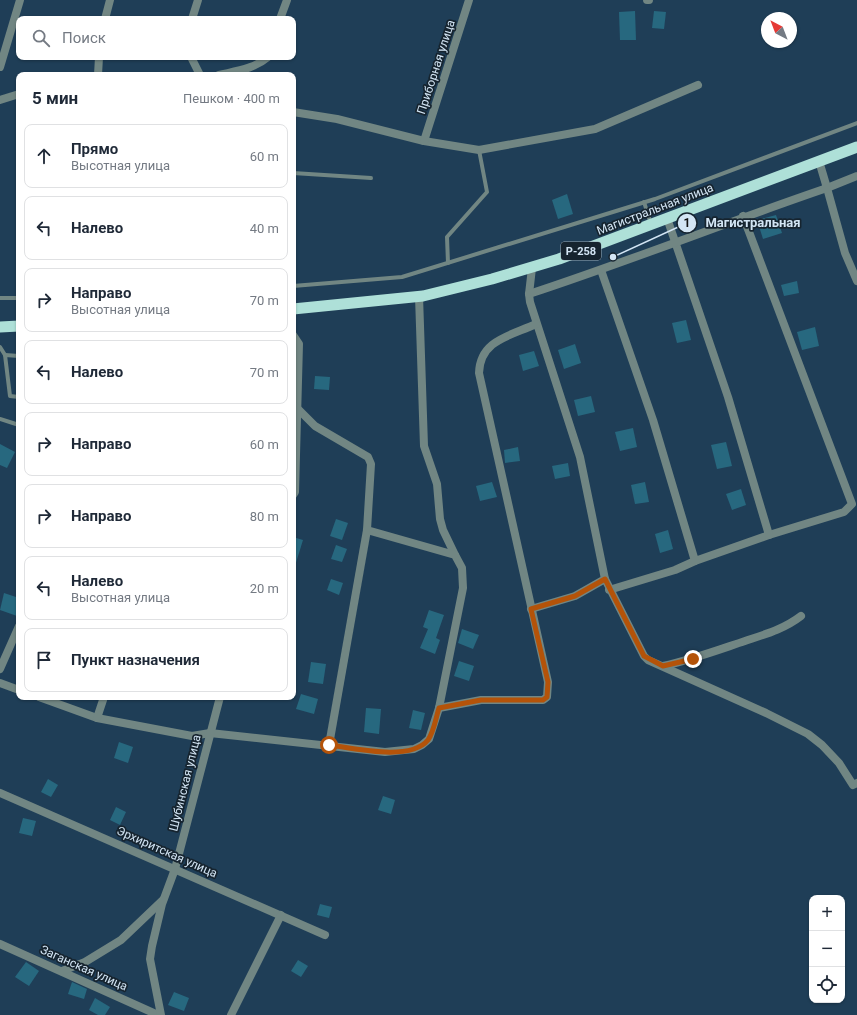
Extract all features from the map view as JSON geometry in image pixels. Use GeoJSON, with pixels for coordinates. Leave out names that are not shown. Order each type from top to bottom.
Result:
{"type":"FeatureCollection","features":[{"type":"Feature","properties":{"kind":"highway","name":"Магистральная улица"},"geometry":{"type":"LineString","coordinates":[[296,309],[419,296],[532,268],[559,260],[857,147]]}},
{"type":"Feature","properties":{"kind":"highway"},"geometry":{"type":"LineString","coordinates":[[0,327],[16,326]]}},
{"type":"Feature","properties":{"kind":"street"},"geometry":{"type":"LineString","coordinates":[[0,68],[20,0]]}},
{"type":"Feature","properties":{"kind":"street"},"geometry":{"type":"LineString","coordinates":[[106,16],[110,0]]}},
{"type":"Feature","properties":{"kind":"street"},"geometry":{"type":"LineString","coordinates":[[193,16],[198,0]]}},
{"type":"Feature","properties":{"kind":"street"},"geometry":{"type":"LineString","coordinates":[[281,16],[286,0]]}},
{"type":"Feature","properties":{"kind":"street","name":"Приборная улица"},"geometry":{"type":"LineString","coordinates":[[424,141],[469,0]]}},
{"type":"Feature","properties":{"kind":"street"},"geometry":{"type":"LineString","coordinates":[[98,72],[99,60]]}},
{"type":"Feature","properties":{"kind":"street"},"geometry":{"type":"LineString","coordinates":[[192,60],[198,72]]}},
{"type":"Feature","properties":{"kind":"street"},"geometry":{"type":"LineString","coordinates":[[233,72],[252,68],[261,64],[265,60]]}},
{"type":"Feature","properties":{"kind":"street"},"geometry":{"type":"LineString","coordinates":[[296,113],[337,120],[424,141],[479,150],[595,129],[698,85]]}},
{"type":"Feature","properties":{"kind":"street"},"geometry":{"type":"LineString","coordinates":[[0,100],[16,95]]}},
{"type":"Feature","properties":{"kind":"street"},"geometry":{"type":"LineString","coordinates":[[819,161],[845,253],[857,282]]}},
{"type":"Feature","properties":{"kind":"street"},"geometry":{"type":"LineString","coordinates":[[529,294],[601,270],[676,243],[743,216],[827,188],[857,176]]}},
{"type":"Feature","properties":{"kind":"street"},"geometry":{"type":"LineString","coordinates":[[609,590],[675,570],[695,561],[769,535],[844,512],[852,504],[743,216]]}},
{"type":"Feature","properties":{"kind":"street"},"geometry":{"type":"LineString","coordinates":[[667,218],[728,397],[769,535]]}},
{"type":"Feature","properties":{"kind":"street"},"geometry":{"type":"LineString","coordinates":[[532,268],[529,294],[536,324],[580,457],[605,579],[609,590],[644,656],[808,734],[822,745],[839,763],[853,785],[857,783]]}},
{"type":"Feature","properties":{"kind":"street"},"geometry":{"type":"LineString","coordinates":[[601,270],[654,420],[695,561]]}},
{"type":"Feature","properties":{"kind":"street"},"geometry":{"type":"LineString","coordinates":[[47,700],[97,718],[192,736],[210,733],[385,752],[414,748],[422,745],[429,739],[439,708],[463,588],[462,568],[443,530],[440,519],[437,484],[424,446],[419,296]]}},
{"type":"Feature","properties":{"kind":"street"},"geometry":{"type":"LineString","coordinates":[[439,708],[481,700],[543,700],[547,697],[548,682],[479,373],[482,356],[492,344],[536,324]]}},
{"type":"Feature","properties":{"kind":"street"},"geometry":{"type":"LineString","coordinates":[[296,340],[298,344],[296,407],[315,426],[368,457],[371,464],[367,530],[329,745]]}},
{"type":"Feature","properties":{"kind":"street"},"geometry":{"type":"LineString","coordinates":[[367,530],[455,555]]}},
{"type":"Feature","properties":{"kind":"street"},"geometry":{"type":"LineString","coordinates":[[531,609],[575,596],[605,579]]}},
{"type":"Feature","properties":{"kind":"street"},"geometry":{"type":"LineString","coordinates":[[663,666],[693,659],[775,632],[789,625],[801,616]]}},
{"type":"Feature","properties":{"kind":"street"},"geometry":{"type":"LineString","coordinates":[[0,669],[16,633]]}},
{"type":"Feature","properties":{"kind":"street"},"geometry":{"type":"LineString","coordinates":[[0,683],[16,689]]}},
{"type":"Feature","properties":{"kind":"street"},"geometry":{"type":"LineString","coordinates":[[97,718],[103,700]]}},
{"type":"Feature","properties":{"kind":"street","name":"Шубинская улица"},"geometry":{"type":"LineString","coordinates":[[161,1015],[150,959],[154,932],[175,869],[219,700]]}},
{"type":"Feature","properties":{"kind":"street","name":"Эрхиритская улица"},"geometry":{"type":"LineString","coordinates":[[0,793],[325,935]]}},
{"type":"Feature","properties":{"kind":"street"},"geometry":{"type":"LineString","coordinates":[[62,971],[85,962],[115,944],[138,926],[164,900]]}},
{"type":"Feature","properties":{"kind":"street"},"geometry":{"type":"LineString","coordinates":[[231,1015],[282,915]]}},
{"type":"Feature","properties":{"kind":"street","name":"Заганская улица"},"geometry":{"type":"LineString","coordinates":[[0,944],[158,1015]]}},
{"type":"Feature","properties":{"kind":"lane"},"geometry":{"type":"LineString","coordinates":[[296,286],[402,277],[644,202],[857,123]]}},
{"type":"Feature","properties":{"kind":"lane"},"geometry":{"type":"LineString","coordinates":[[448,263],[447,237],[487,192],[479,150]]}},
{"type":"Feature","properties":{"kind":"lane"},"geometry":{"type":"LineString","coordinates":[[296,172],[370,178]]}},
{"type":"Feature","properties":{"kind":"lane"},"geometry":{"type":"LineString","coordinates":[[644,202],[651,224]]}},
{"type":"Feature","properties":{"kind":"lane"},"geometry":{"type":"LineString","coordinates":[[0,298],[16,298]]}},
{"type":"Feature","properties":{"kind":"lane"},"geometry":{"type":"LineString","coordinates":[[0,347],[5,355],[10,396],[16,397]]}},
{"type":"Feature","properties":{"kind":"lane"},"geometry":{"type":"LineString","coordinates":[[5,355],[16,356]]}},
{"type":"Feature","properties":{"kind":"lane"},"geometry":{"type":"LineString","coordinates":[[0,418],[16,424]]}},
{"type":"Feature","properties":{"kind":"building"},"geometry":{"type":"Polygon","coordinates":[[[635,11],[636,40],[620,40],[619,12],[635,11]]]}},
{"type":"Feature","properties":{"kind":"building"},"geometry":{"type":"Polygon","coordinates":[[[654,11],[666,12],[664,29],[652,28],[654,11]]]}},
{"type":"Feature","properties":{"kind":"building"},"geometry":{"type":"Polygon","coordinates":[[[567,194],[573,214],[558,219],[552,200],[567,194]]]}},
{"type":"Feature","properties":{"kind":"building"},"geometry":{"type":"Polygon","coordinates":[[[776,215],[782,233],[763,239],[757,220],[776,215]]]}},
{"type":"Feature","properties":{"kind":"building"},"geometry":{"type":"Polygon","coordinates":[[[797,281],[799,293],[784,296],[781,285],[797,281]]]}},
{"type":"Feature","properties":{"kind":"building"},"geometry":{"type":"Polygon","coordinates":[[[686,320],[691,340],[677,343],[672,323],[686,320]]]}},
{"type":"Feature","properties":{"kind":"building"},"geometry":{"type":"Polygon","coordinates":[[[815,327],[819,346],[802,350],[797,332],[815,327]]]}},
{"type":"Feature","properties":{"kind":"building"},"geometry":{"type":"Polygon","coordinates":[[[575,344],[581,363],[564,369],[558,350],[575,344]]]}},
{"type":"Feature","properties":{"kind":"building"},"geometry":{"type":"Polygon","coordinates":[[[534,351],[539,366],[523,371],[519,355],[534,351]]]}},
{"type":"Feature","properties":{"kind":"building"},"geometry":{"type":"Polygon","coordinates":[[[315,376],[330,377],[329,390],[314,389],[315,376]]]}},
{"type":"Feature","properties":{"kind":"building"},"geometry":{"type":"Polygon","coordinates":[[[591,396],[595,412],[578,416],[574,400],[591,396]]]}},
{"type":"Feature","properties":{"kind":"building"},"geometry":{"type":"Polygon","coordinates":[[[633,428],[637,447],[620,451],[615,432],[633,428]]]}},
{"type":"Feature","properties":{"kind":"building"},"geometry":{"type":"Polygon","coordinates":[[[726,442],[732,466],[717,469],[711,445],[726,442]]]}},
{"type":"Feature","properties":{"kind":"building"},"geometry":{"type":"Polygon","coordinates":[[[0,444],[15,452],[7,468],[0,465],[0,444]]]}},
{"type":"Feature","properties":{"kind":"building"},"geometry":{"type":"Polygon","coordinates":[[[518,447],[520,461],[505,463],[504,450],[518,447]]]}},
{"type":"Feature","properties":{"kind":"building"},"geometry":{"type":"Polygon","coordinates":[[[568,463],[570,476],[555,479],[552,466],[568,463]]]}},
{"type":"Feature","properties":{"kind":"building"},"geometry":{"type":"Polygon","coordinates":[[[492,482],[497,497],[480,501],[476,486],[492,482]]]}},
{"type":"Feature","properties":{"kind":"building"},"geometry":{"type":"Polygon","coordinates":[[[645,482],[649,502],[635,504],[631,485],[645,482]]]}},
{"type":"Feature","properties":{"kind":"building"},"geometry":{"type":"Polygon","coordinates":[[[741,489],[746,505],[732,510],[726,494],[741,489]]]}},
{"type":"Feature","properties":{"kind":"building"},"geometry":{"type":"Polygon","coordinates":[[[336,519],[348,523],[342,540],[330,536],[336,519]]]}},
{"type":"Feature","properties":{"kind":"building"},"geometry":{"type":"Polygon","coordinates":[[[668,530],[673,549],[660,553],[655,534],[668,530]]]}},
{"type":"Feature","properties":{"kind":"building"},"geometry":{"type":"Polygon","coordinates":[[[296,538],[303,540],[296,563],[296,538]]]}},
{"type":"Feature","properties":{"kind":"building"},"geometry":{"type":"Polygon","coordinates":[[[336,545],[347,549],[342,562],[331,559],[336,545]]]}},
{"type":"Feature","properties":{"kind":"building"},"geometry":{"type":"Polygon","coordinates":[[[331,579],[343,583],[339,595],[327,590],[331,579]]]}},
{"type":"Feature","properties":{"kind":"building"},"geometry":{"type":"Polygon","coordinates":[[[4,593],[16,597],[16,616],[0,610],[4,593]]]}},
{"type":"Feature","properties":{"kind":"building"},"geometry":{"type":"Polygon","coordinates":[[[429,610],[444,615],[436,638],[440,640],[435,654],[420,648],[428,629],[423,627],[429,610]]]}},
{"type":"Feature","properties":{"kind":"building"},"geometry":{"type":"Polygon","coordinates":[[[462,629],[479,635],[473,649],[458,643],[462,629]]]}},
{"type":"Feature","properties":{"kind":"building"},"geometry":{"type":"Polygon","coordinates":[[[459,661],[474,666],[469,681],[454,676],[459,661]]]}},
{"type":"Feature","properties":{"kind":"building"},"geometry":{"type":"Polygon","coordinates":[[[311,662],[326,664],[323,684],[308,682],[311,662]]]}},
{"type":"Feature","properties":{"kind":"building"},"geometry":{"type":"Polygon","coordinates":[[[301,694],[318,699],[314,714],[296,709],[301,694]]]}},
{"type":"Feature","properties":{"kind":"building"},"geometry":{"type":"Polygon","coordinates":[[[366,708],[381,709],[379,734],[364,732],[366,708]]]}},
{"type":"Feature","properties":{"kind":"building"},"geometry":{"type":"Polygon","coordinates":[[[413,710],[425,713],[421,730],[409,728],[413,710]]]}},
{"type":"Feature","properties":{"kind":"building"},"geometry":{"type":"Polygon","coordinates":[[[119,742],[133,747],[128,763],[114,758],[119,742]]]}},
{"type":"Feature","properties":{"kind":"building"},"geometry":{"type":"Polygon","coordinates":[[[48,779],[58,785],[51,797],[41,792],[48,779]]]}},
{"type":"Feature","properties":{"kind":"building"},"geometry":{"type":"Polygon","coordinates":[[[383,796],[395,800],[391,814],[378,810],[383,796]]]}},
{"type":"Feature","properties":{"kind":"building"},"geometry":{"type":"Polygon","coordinates":[[[116,807],[126,812],[120,825],[110,820],[116,807]]]}},
{"type":"Feature","properties":{"kind":"building"},"geometry":{"type":"Polygon","coordinates":[[[23,818],[36,821],[32,836],[19,833],[23,818]]]}},
{"type":"Feature","properties":{"kind":"building"},"geometry":{"type":"Polygon","coordinates":[[[320,904],[332,907],[329,918],[317,915],[320,904]]]}},
{"type":"Feature","properties":{"kind":"building"},"geometry":{"type":"Polygon","coordinates":[[[298,960],[308,966],[301,977],[291,971],[298,960]]]}},
{"type":"Feature","properties":{"kind":"building"},"geometry":{"type":"Polygon","coordinates":[[[26,962],[39,971],[29,986],[15,977],[26,962]]]}},
{"type":"Feature","properties":{"kind":"building"},"geometry":{"type":"Polygon","coordinates":[[[72,982],[87,989],[84,999],[68,994],[72,982]]]}},
{"type":"Feature","properties":{"kind":"building"},"geometry":{"type":"Polygon","coordinates":[[[174,992],[189,998],[184,1011],[168,1005],[174,992]]]}},
{"type":"Feature","properties":{"kind":"building"},"geometry":{"type":"Polygon","coordinates":[[[95,998],[110,1007],[105,1015],[98,1015],[89,1010],[95,998]]]}},
{"type":"Feature","properties":{"kind":"place","name":"Магистральная"},"geometry":{"type":"Point","coordinates":[613,257]}},
{"type":"Feature","properties":{"kind":"route"},"geometry":{"type":"LineString","coordinates":[[329,745],[385,752],[400,751],[422,745],[429,739],[439,708],[481,700],[543,700],[548,694],[548,682],[531,609],[575,596],[605,579],[609,590],[644,656],[648,660],[663,666],[693,659]]}}]}
